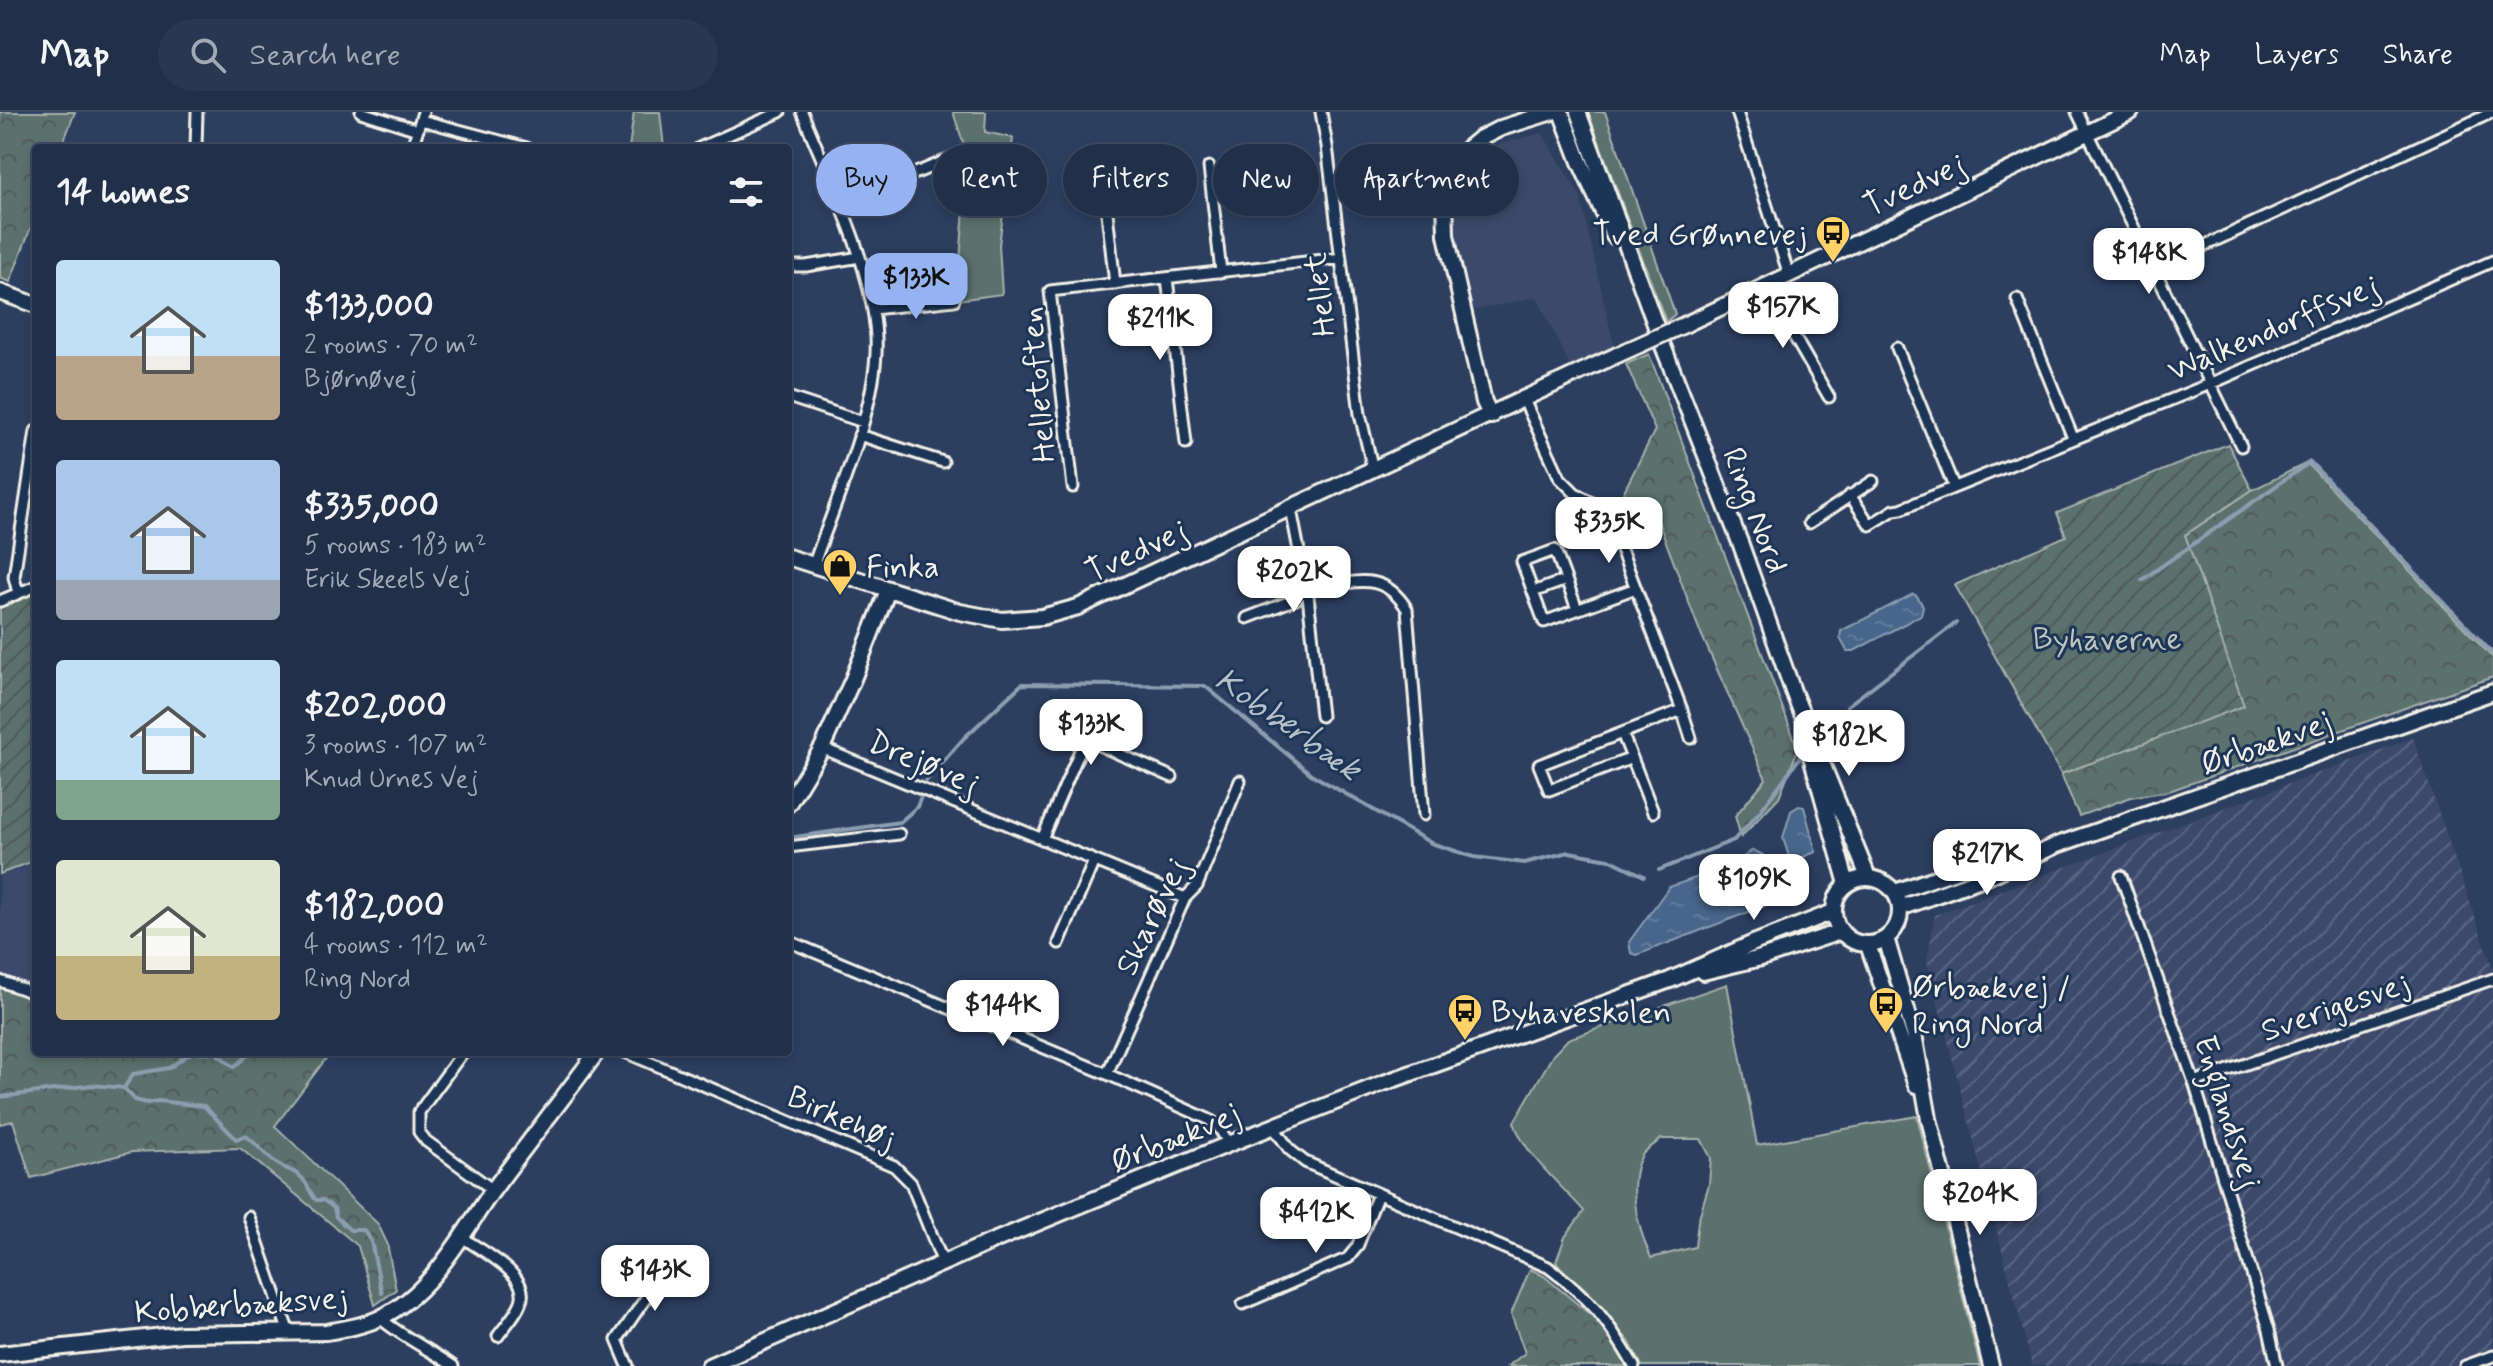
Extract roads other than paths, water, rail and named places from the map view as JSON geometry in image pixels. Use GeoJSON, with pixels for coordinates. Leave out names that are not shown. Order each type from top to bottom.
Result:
{"type":"FeatureCollection","features":[{"type":"Feature","properties":{"kind":"street"},"geometry":{"type":"LineString","coordinates":[[196,144],[197,112]]}},
{"type":"Feature","properties":{"kind":"street"},"geometry":{"type":"LineString","coordinates":[[361,112],[421,121],[511,144]]}},
{"type":"Feature","properties":{"kind":"street"},"geometry":{"type":"LineString","coordinates":[[708,144],[780,112]]}},
{"type":"Feature","properties":{"kind":"street"},"geometry":{"type":"LineString","coordinates":[[802,112],[816,147]]}},
{"type":"Feature","properties":{"kind":"street","name":"Hellet"},"geometry":{"type":"LineString","coordinates":[[1321,112],[1360,414],[1373,470]]}},
{"type":"Feature","properties":{"kind":"street"},"geometry":{"type":"LineString","coordinates":[[1491,416],[1484,402],[1446,235],[1445,195],[1455,165],[1479,139],[1501,128],[1552,112]]}},
{"type":"Feature","properties":{"kind":"street","name":"Ring Nord"},"geometry":{"type":"LineString","coordinates":[[1561,112],[1580,162],[1663,346]]}},
{"type":"Feature","properties":{"kind":"street","name":"Ring Nord"},"geometry":{"type":"LineString","coordinates":[[1578,112],[1794,694],[1868,877]]}},
{"type":"Feature","properties":{"kind":"street"},"geometry":{"type":"LineString","coordinates":[[1737,112],[1789,275]]}},
{"type":"Feature","properties":{"kind":"street"},"geometry":{"type":"LineString","coordinates":[[2077,112],[2241,446]]}},
{"type":"Feature","properties":{"kind":"street","name":"Tvedvej"},"geometry":{"type":"LineString","coordinates":[[792,558],[960,612],[1002,620],[1042,617],[1078,607],[1491,416],[2131,112]]}},
{"type":"Feature","properties":{"kind":"street"},"geometry":{"type":"LineString","coordinates":[[2154,269],[2493,112]]}},
{"type":"Feature","properties":{"kind":"street"},"geometry":{"type":"LineString","coordinates":[[413,144],[421,121]]}},
{"type":"Feature","properties":{"kind":"street"},"geometry":{"type":"LineString","coordinates":[[1209,167],[1221,272]]}},
{"type":"Feature","properties":{"kind":"street"},"geometry":{"type":"LineString","coordinates":[[813,566],[863,422],[874,373],[877,340],[860,257],[843,216]]}},
{"type":"Feature","properties":{"kind":"street"},"geometry":{"type":"LineString","coordinates":[[1107,216],[1115,284]]}},
{"type":"Feature","properties":{"kind":"street"},"geometry":{"type":"LineString","coordinates":[[792,266],[860,257]]}},
{"type":"Feature","properties":{"kind":"street","name":"Helletoften"},"geometry":{"type":"LineString","coordinates":[[1073,487],[1050,291],[1341,258]]}},
{"type":"Feature","properties":{"kind":"street","name":"Walkendorffsvej"},"geometry":{"type":"LineString","coordinates":[[1850,495],[1870,525],[1894,510],[2210,384],[2493,261]]}},
{"type":"Feature","properties":{"kind":"street"},"geometry":{"type":"LineString","coordinates":[[1167,278],[1186,443]]}},
{"type":"Feature","properties":{"kind":"street"},"geometry":{"type":"LineString","coordinates":[[1765,286],[1829,397]]}},
{"type":"Feature","properties":{"kind":"street"},"geometry":{"type":"LineString","coordinates":[[0,292],[32,304]]}},
{"type":"Feature","properties":{"kind":"street"},"geometry":{"type":"LineString","coordinates":[[2017,299],[2073,438]]}},
{"type":"Feature","properties":{"kind":"street"},"geometry":{"type":"LineString","coordinates":[[873,309],[954,300]]}},
{"type":"Feature","properties":{"kind":"street"},"geometry":{"type":"LineString","coordinates":[[1897,348],[1954,487]]}},
{"type":"Feature","properties":{"kind":"street"},"geometry":{"type":"LineString","coordinates":[[792,398],[863,422]]}},
{"type":"Feature","properties":{"kind":"street"},"geometry":{"type":"LineString","coordinates":[[1524,400],[1560,478],[1575,493],[1606,510],[1691,738]]}},
{"type":"Feature","properties":{"kind":"street"},"geometry":{"type":"LineString","coordinates":[[859,435],[943,462]]}},
{"type":"Feature","properties":{"kind":"street"},"geometry":{"type":"LineString","coordinates":[[18,593],[14,577],[32,458]]}},
{"type":"Feature","properties":{"kind":"street"},"geometry":{"type":"LineString","coordinates":[[1809,523],[1873,481]]}},
{"type":"Feature","properties":{"kind":"street"},"geometry":{"type":"LineString","coordinates":[[1291,509],[1307,586],[1321,716]]}},
{"type":"Feature","properties":{"kind":"street"},"geometry":{"type":"LineString","coordinates":[[1577,609],[1555,550],[1522,562],[1544,622],[1636,588]]}},
{"type":"Feature","properties":{"kind":"street"},"geometry":{"type":"LineString","coordinates":[[1533,592],[1566,580]]}},
{"type":"Feature","properties":{"kind":"street"},"geometry":{"type":"LineString","coordinates":[[1307,586],[1315,588],[1381,582],[1398,595],[1407,609],[1424,815]]}},
{"type":"Feature","properties":{"kind":"street"},"geometry":{"type":"LineString","coordinates":[[1247,618],[1296,599],[1307,586]]}},
{"type":"Feature","properties":{"kind":"street"},"geometry":{"type":"LineString","coordinates":[[0,601],[32,588]]}},
{"type":"Feature","properties":{"kind":"street"},"geometry":{"type":"LineString","coordinates":[[792,797],[822,748],[888,590]]}},
{"type":"Feature","properties":{"kind":"street","name":"Ørbækvej"},"geometry":{"type":"LineString","coordinates":[[1900,908],[1989,876],[2057,845],[2493,692]]}},
{"type":"Feature","properties":{"kind":"street","name":"Ring Nord"},"geometry":{"type":"LineString","coordinates":[[1794,694],[1847,884]]}},
{"type":"Feature","properties":{"kind":"street"},"geometry":{"type":"LineString","coordinates":[[1632,758],[1549,790],[1539,765],[1682,710]]}},
{"type":"Feature","properties":{"kind":"street"},"geometry":{"type":"LineString","coordinates":[[1622,733],[1653,812]]}},
{"type":"Feature","properties":{"kind":"street"},"geometry":{"type":"LineString","coordinates":[[1042,839],[1085,739],[1172,777]]}},
{"type":"Feature","properties":{"kind":"street","name":"Drejøvej"},"geometry":{"type":"LineString","coordinates":[[822,748],[1185,898]]}},
{"type":"Feature","properties":{"kind":"street","name":"Skarøvej"},"geometry":{"type":"LineString","coordinates":[[1107,1074],[1185,898],[1197,886],[1240,781]]}},
{"type":"Feature","properties":{"kind":"street"},"geometry":{"type":"LineString","coordinates":[[792,847],[899,834]]}},
{"type":"Feature","properties":{"kind":"street","name":"Ørbækvej"},"geometry":{"type":"LineString","coordinates":[[1895,892],[1972,865],[2057,845]]}},
{"type":"Feature","properties":{"kind":"street"},"geometry":{"type":"LineString","coordinates":[[1059,943],[1094,861]]}},
{"type":"Feature","properties":{"kind":"street","name":"Englandsvej"},"geometry":{"type":"LineString","coordinates":[[2121,876],[2194,1082],[2269,1330],[2277,1366]]}},
{"type":"Feature","properties":{"kind":"street"},"geometry":{"type":"LineString","coordinates":[[1868,877],[1878,879],[1895,892],[1900,908],[1894,930],[1886,938],[1868,945],[1848,939],[1840,932],[1833,912],[1839,891],[1857,879],[1868,877]]}},
{"type":"Feature","properties":{"kind":"street","name":"Ørbækvej"},"geometry":{"type":"LineString","coordinates":[[709,1366],[943,1263],[1229,1144],[1381,1084],[1670,980],[1833,912]]}},
{"type":"Feature","properties":{"kind":"street","name":"Ørbækvej"},"geometry":{"type":"LineString","coordinates":[[1670,980],[1761,958],[1840,932]]}},
{"type":"Feature","properties":{"kind":"street"},"geometry":{"type":"LineString","coordinates":[[1886,938],[1914,1034],[1929,1119],[1991,1366]]}},
{"type":"Feature","properties":{"kind":"street"},"geometry":{"type":"LineString","coordinates":[[792,943],[1208,1119],[1218,1126],[1229,1144]]}},
{"type":"Feature","properties":{"kind":"street"},"geometry":{"type":"LineString","coordinates":[[1868,945],[1929,1119]]}},
{"type":"Feature","properties":{"kind":"street","name":"Sverigesvej"},"geometry":{"type":"LineString","coordinates":[[2194,1082],[2493,979]]}},
{"type":"Feature","properties":{"kind":"street"},"geometry":{"type":"LineString","coordinates":[[0,981],[32,993]]}},
{"type":"Feature","properties":{"kind":"street"},"geometry":{"type":"LineString","coordinates":[[460,1056],[419,1112],[419,1132],[426,1141],[493,1190]]}},
{"type":"Feature","properties":{"kind":"street","name":"Kobberbæksvej"},"geometry":{"type":"LineString","coordinates":[[0,1354],[182,1334],[334,1331],[380,1318],[409,1299],[438,1271],[493,1190],[594,1056]]}},
{"type":"Feature","properties":{"kind":"street","name":"Birkehøj"},"geometry":{"type":"LineString","coordinates":[[634,1056],[894,1166],[911,1183],[943,1263]]}},
{"type":"Feature","properties":{"kind":"street"},"geometry":{"type":"LineString","coordinates":[[1274,1128],[1290,1150],[1305,1162],[1548,1267],[1596,1307],[1634,1366]]}},
{"type":"Feature","properties":{"kind":"street"},"geometry":{"type":"LineString","coordinates":[[1243,1304],[1348,1258],[1357,1247],[1378,1194]]}},
{"type":"Feature","properties":{"kind":"street"},"geometry":{"type":"LineString","coordinates":[[249,1217],[289,1333]]}},
{"type":"Feature","properties":{"kind":"street"},"geometry":{"type":"LineString","coordinates":[[462,1237],[518,1277],[522,1302],[498,1336]]}},
{"type":"Feature","properties":{"kind":"street"},"geometry":{"type":"LineString","coordinates":[[628,1366],[617,1340],[672,1260]]}},
{"type":"Feature","properties":{"kind":"street"},"geometry":{"type":"LineString","coordinates":[[380,1318],[395,1331],[423,1345],[453,1366]]}},
{"type":"Feature","properties":{"kind":"street"},"geometry":{"type":"LineString","coordinates":[[2465,1366],[2493,1356]]}},
{"type":"Feature","properties":{"kind":"water"},"geometry":{"type":"Polygon","coordinates":[[[1913,594],[1923,606],[1921,615],[1854,651],[1847,651],[1840,638],[1841,631],[1913,594]]]}},
{"type":"Feature","properties":{"kind":"water"},"geometry":{"type":"Polygon","coordinates":[[[1799,806],[1804,807],[1816,852],[1798,859],[1796,868],[1792,866],[1783,838],[1791,811],[1799,806]]]}},
{"type":"Feature","properties":{"kind":"water"},"geometry":{"type":"Polygon","coordinates":[[[1753,850],[1763,855],[1777,897],[1775,902],[1637,955],[1631,953],[1629,942],[1669,887],[1733,865],[1753,850]]]}},
{"type":"Feature","properties":{"kind":"waterway","name":"Kobberbæk"},"geometry":{"type":"LineString","coordinates":[[2142,580],[2310,462],[2493,654]]}},
{"type":"Feature","properties":{"kind":"waterway","name":"Kobberbæk"},"geometry":{"type":"LineString","coordinates":[[1847,706],[1956,623]]}},
{"type":"Feature","properties":{"kind":"waterway","name":"Kobberbæk"},"geometry":{"type":"LineString","coordinates":[[926,781],[964,738],[1022,684],[1205,686],[1311,774],[1431,843],[1474,857],[1524,863],[1569,852],[1609,859],[1644,876]]}},
{"type":"Feature","properties":{"kind":"waterway","name":"Kobberbæk"},"geometry":{"type":"LineString","coordinates":[[1819,736],[1833,721]]}},
{"type":"Feature","properties":{"kind":"waterway","name":"Kobberbæk"},"geometry":{"type":"LineString","coordinates":[[1659,870],[1734,840],[1762,809],[1803,753]]}},
{"type":"Feature","properties":{"kind":"waterway","name":"Kobberbæk"},"geometry":{"type":"LineString","coordinates":[[792,837],[900,822],[917,807],[920,799]]}},
{"type":"Feature","properties":{"kind":"waterway","name":"Kobberbæk"},"geometry":{"type":"LineString","coordinates":[[124,1088],[133,1074],[169,1068],[186,1056]]}},
{"type":"Feature","properties":{"kind":"waterway","name":"Kobberbæk"},"geometry":{"type":"LineString","coordinates":[[220,1056],[234,1067],[246,1056]]}},
{"type":"Feature","properties":{"kind":"waterway","name":"Kobberbæk"},"geometry":{"type":"LineString","coordinates":[[0,1097],[92,1085],[124,1088]]}},
{"type":"Feature","properties":{"kind":"waterway"},"geometry":{"type":"LineString","coordinates":[[124,1088],[135,1100],[147,1103],[158,1101],[204,1106],[236,1139],[246,1136],[278,1164],[299,1175],[316,1200],[323,1200],[334,1208],[336,1217],[350,1230],[364,1230],[371,1241],[382,1293]]}},
{"type":"Feature","properties":{"kind":"place","name":"Tved Grønnevej"},"geometry":{"type":"Point","coordinates":[1833,264]}},
{"type":"Feature","properties":{"kind":"place","name":"Finka"},"geometry":{"type":"Point","coordinates":[840,597]}},
{"type":"Feature","properties":{"kind":"place","name":"Ørbækvej / Ring Nord"},"geometry":{"type":"Point","coordinates":[1886,1035]}},
{"type":"Feature","properties":{"kind":"place","name":"Byhaveskolen"},"geometry":{"type":"Point","coordinates":[1465,1042]}},
{"type":"Feature","properties":{"kind":"park label","name":"Byhaverne"},"geometry":{"type":"Point","coordinates":[2107,638]}}]}
